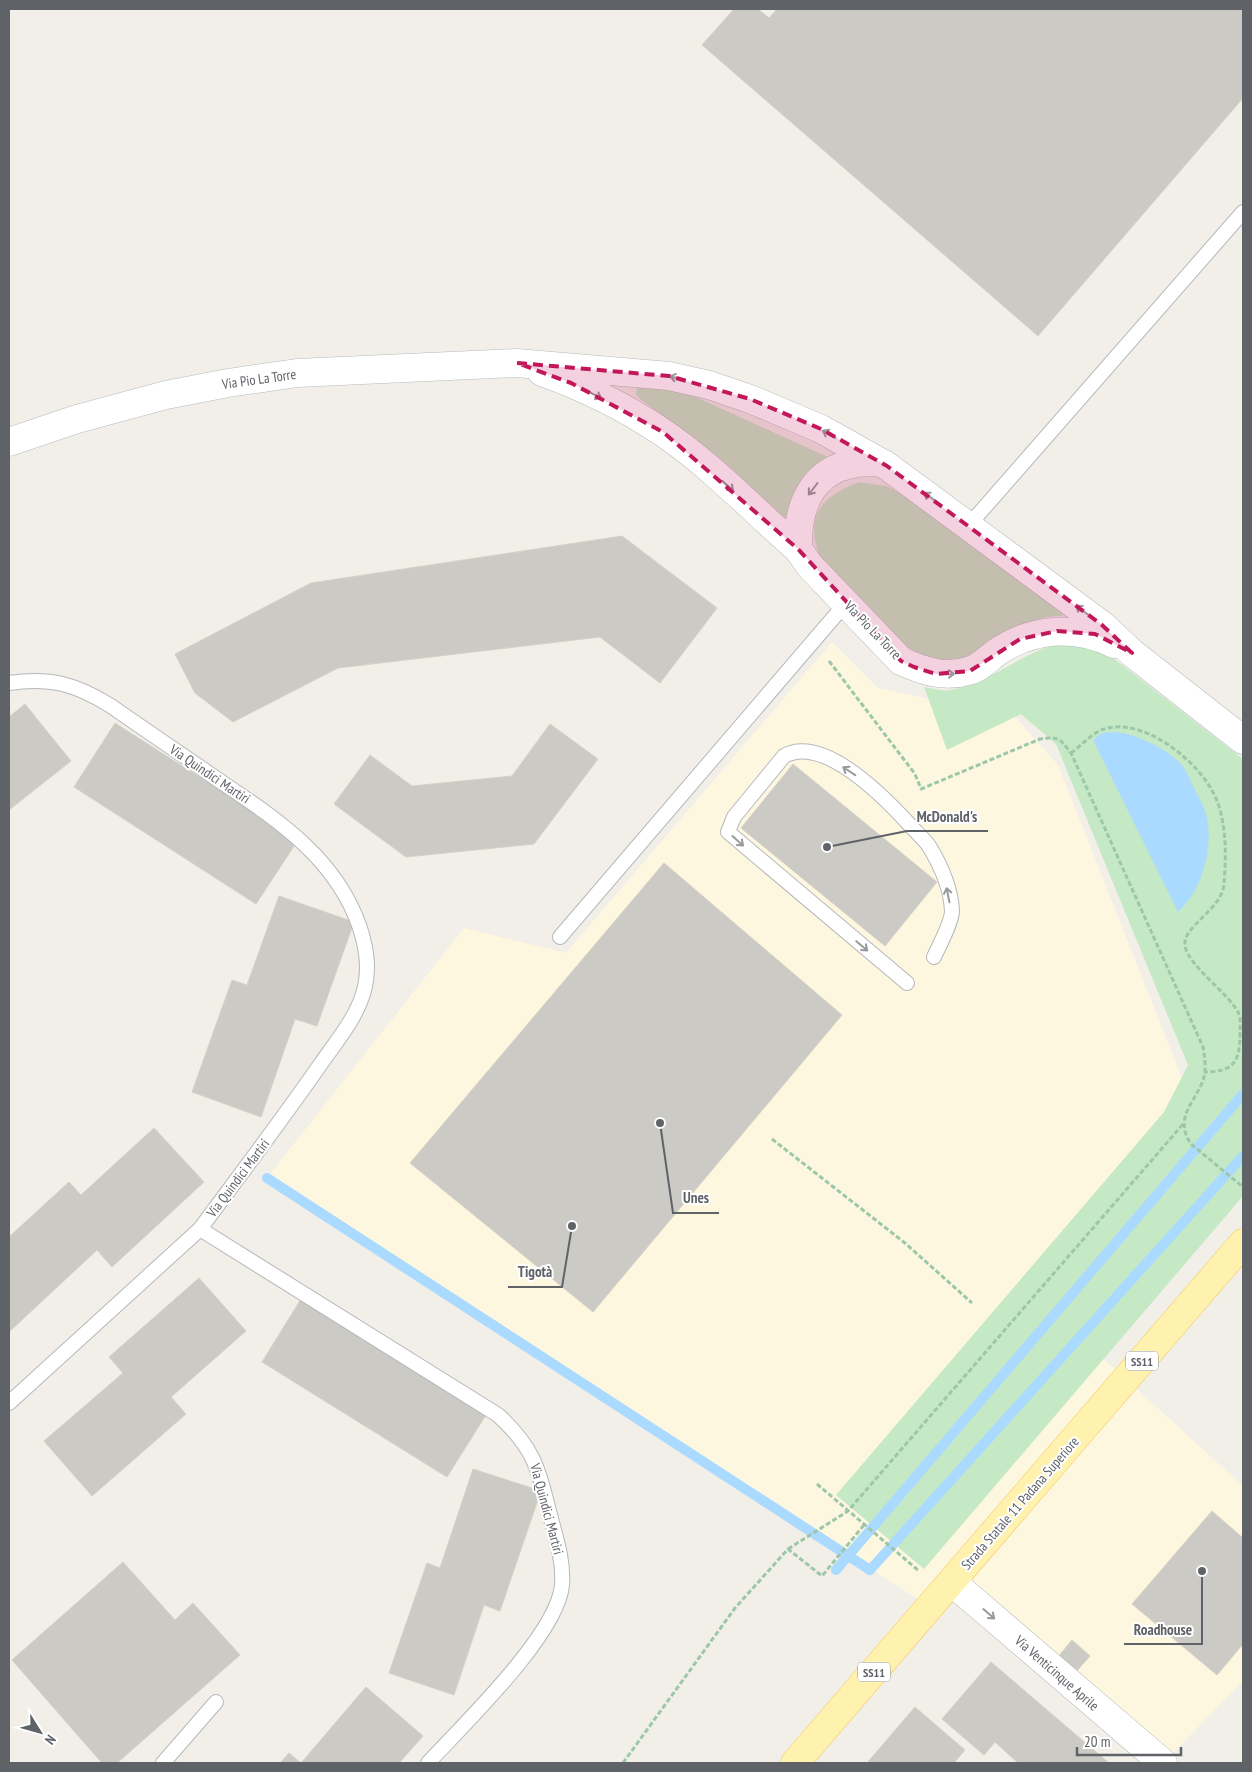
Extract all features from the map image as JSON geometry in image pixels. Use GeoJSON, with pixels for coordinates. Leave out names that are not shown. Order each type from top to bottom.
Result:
{"type":"FeatureCollection","features":[{"type":"Feature","properties":{"kind":"main road","name":"Strada Statale 11 Padana Superiore"},"geometry":{"type":"LineString","coordinates":[[796,1763],[1243,1243]]}},
{"type":"Feature","properties":{"kind":"street","name":"Via Pio La Torre"},"geometry":{"type":"LineString","coordinates":[[517,363],[571,383],[625,410],[662,432],[695,458],[798,549],[810,566],[901,661],[936,674],[953,674],[970,671],[1007,646],[1044,632],[1072,631],[1095,634],[1132,653]]}},
{"type":"Feature","properties":{"kind":"street","name":"Via Pio La Torre"},"geometry":{"type":"LineString","coordinates":[[9,442],[98,412],[197,388],[297,373],[517,363],[669,376],[709,385],[750,399],[821,429],[887,466],[1102,625],[1132,653],[1243,740]]}},
{"type":"Feature","properties":{"kind":"street","name":"Via Pio La Torre"},"geometry":{"type":"LineString","coordinates":[[798,549],[797,526],[802,508],[821,479],[849,464],[877,462],[887,466]]}},
{"type":"Feature","properties":{"kind":"street","name":"Via Venticinque Aprile"},"geometry":{"type":"LineString","coordinates":[[952,1582],[1163,1763]]}},
{"type":"Feature","properties":{"kind":"lane"},"geometry":{"type":"LineString","coordinates":[[969,525],[1243,212]]}},
{"type":"Feature","properties":{"kind":"lane"},"geometry":{"type":"LineString","coordinates":[[560,937],[846,603]]}},
{"type":"Feature","properties":{"kind":"lane","name":"Via Quindici Martiri"},"geometry":{"type":"LineString","coordinates":[[9,683],[32,680],[63,683],[79,688],[111,706],[294,833],[334,877],[350,902],[357,920],[364,941],[368,965],[358,1006],[296,1099],[200,1229],[498,1415],[525,1443],[532,1455],[544,1490],[561,1561],[562,1588],[558,1601],[553,1615],[535,1644],[428,1763]]}},
{"type":"Feature","properties":{"kind":"lane"},"geometry":{"type":"LineString","coordinates":[[907,983],[728,832],[734,817],[784,756],[793,751],[803,751],[815,753],[839,764],[888,802],[928,845],[945,877],[952,912],[934,957]]}},
{"type":"Feature","properties":{"kind":"lane"},"geometry":{"type":"LineString","coordinates":[[9,1403],[200,1229]]}},
{"type":"Feature","properties":{"kind":"lane"},"geometry":{"type":"LineString","coordinates":[[164,1763],[216,1702]]}},
{"type":"Feature","properties":{"kind":"path"},"geometry":{"type":"LineString","coordinates":[[814,641],[915,774],[921,789],[1040,739],[1053,737],[1060,740],[1071,753],[1203,1047],[1204,1072],[1202,1082],[1186,1108],[1185,1135],[1191,1144],[1243,1187]]}},
{"type":"Feature","properties":{"kind":"path"},"geometry":{"type":"LineString","coordinates":[[1071,753],[1104,729],[1125,727],[1139,730],[1156,737],[1191,763],[1217,800],[1223,826],[1225,856],[1224,887],[1210,912],[1195,924],[1188,934],[1185,945],[1190,957],[1240,1014],[1240,1054],[1231,1066],[1218,1072],[1204,1072]]}},
{"type":"Feature","properties":{"kind":"path"},"geometry":{"type":"LineString","coordinates":[[623,1763],[736,1608],[788,1549],[848,1511],[1185,1123]]}},
{"type":"Feature","properties":{"kind":"path"},"geometry":{"type":"LineString","coordinates":[[772,1139],[905,1243],[972,1303]]}},
{"type":"Feature","properties":{"kind":"path"},"geometry":{"type":"LineString","coordinates":[[817,1484],[908,1563]]}},
{"type":"Feature","properties":{"kind":"path"},"geometry":{"type":"LineString","coordinates":[[788,1549],[822,1576],[864,1525]]}},
{"type":"Feature","properties":{"kind":"highlighted area"},"geometry":{"type":"Polygon","coordinates":[[[517,363],[669,376],[750,399],[821,429],[887,466],[1102,625],[1132,653],[1095,634],[1057,631],[1020,639],[970,671],[936,674],[901,661],[798,549],[663,432],[571,383],[517,363]]]}},
{"type":"Feature","properties":{"kind":"shaded area"},"geometry":{"type":"Polygon","coordinates":[[[832,642],[878,688],[1016,718],[1058,765],[1189,1096],[1028,1290],[1243,1486],[1243,1681],[1172,1754],[952,1582],[930,1607],[267,1178],[464,928],[566,953],[832,642]]]}},
{"type":"Feature","properties":{"kind":"green space"},"geometry":{"type":"Polygon","coordinates":[[[647,383],[694,396],[830,458],[784,520],[714,454],[639,398],[636,394],[637,386],[647,383]]]}},
{"type":"Feature","properties":{"kind":"green space"},"geometry":{"type":"Polygon","coordinates":[[[859,482],[886,486],[920,503],[1063,612],[1062,616],[1048,617],[1024,625],[980,653],[961,661],[953,662],[936,659],[905,646],[822,563],[817,548],[814,534],[818,512],[833,495],[859,482]]]}},
{"type":"Feature","properties":{"kind":"green space"},"geometry":{"type":"Polygon","coordinates":[[[1057,644],[1100,648],[1243,759],[1243,1196],[924,1569],[836,1495],[1164,1112],[1188,1065],[1056,744],[1021,714],[947,750],[924,687],[948,690],[965,686],[991,675],[1030,654],[1057,644]]]}},
{"type":"Feature","properties":{"kind":"water"},"geometry":{"type":"Polygon","coordinates":[[[1116,732],[1150,743],[1174,757],[1186,771],[1205,810],[1208,844],[1204,869],[1194,893],[1178,912],[1093,740],[1102,733],[1116,732]]]}},
{"type":"Feature","properties":{"kind":"building"},"geometry":{"type":"Polygon","coordinates":[[[734,9],[758,9],[769,18],[777,9],[1243,9],[1243,98],[1038,336],[702,45],[734,9]]]}},
{"type":"Feature","properties":{"kind":"building"},"geometry":{"type":"Polygon","coordinates":[[[622,536],[717,608],[660,683],[600,637],[338,668],[233,722],[195,693],[175,654],[311,583],[622,536]]]}},
{"type":"Feature","properties":{"kind":"building"},"geometry":{"type":"Polygon","coordinates":[[[25,704],[71,761],[9,810],[9,717],[25,704]]]}},
{"type":"Feature","properties":{"kind":"building"},"geometry":{"type":"Polygon","coordinates":[[[115,723],[298,840],[256,904],[74,787],[115,723]]]}},
{"type":"Feature","properties":{"kind":"building"},"geometry":{"type":"Polygon","coordinates":[[[550,724],[598,759],[534,844],[406,857],[334,804],[370,755],[412,786],[512,776],[550,724]]]}},
{"type":"Feature","properties":{"kind":"building"},"geometry":{"type":"Polygon","coordinates":[[[793,764],[937,882],[885,946],[741,828],[793,764]]]}},
{"type":"Feature","properties":{"kind":"building"},"geometry":{"type":"Polygon","coordinates":[[[664,863],[842,1015],[593,1312],[410,1163],[664,863]]]}},
{"type":"Feature","properties":{"kind":"building"},"geometry":{"type":"Polygon","coordinates":[[[279,896],[354,922],[317,1026],[295,1019],[261,1117],[192,1092],[232,980],[247,985],[279,896]]]}},
{"type":"Feature","properties":{"kind":"building"},"geometry":{"type":"Polygon","coordinates":[[[154,1128],[204,1182],[112,1267],[97,1250],[9,1332],[9,1237],[69,1182],[81,1195],[154,1128]]]}},
{"type":"Feature","properties":{"kind":"building"},"geometry":{"type":"Polygon","coordinates":[[[199,1278],[246,1331],[171,1397],[186,1414],[92,1496],[44,1441],[123,1373],[109,1357],[199,1278]]]}},
{"type":"Feature","properties":{"kind":"building"},"geometry":{"type":"Polygon","coordinates":[[[301,1299],[486,1415],[447,1477],[262,1362],[301,1299]]]}},
{"type":"Feature","properties":{"kind":"building"},"geometry":{"type":"Polygon","coordinates":[[[473,1469],[541,1491],[500,1611],[484,1605],[454,1695],[389,1673],[427,1563],[440,1568],[473,1469]]]}},
{"type":"Feature","properties":{"kind":"building"},"geometry":{"type":"Polygon","coordinates":[[[1212,1511],[1243,1538],[1243,1644],[1217,1675],[1132,1604],[1212,1511]]]}},
{"type":"Feature","properties":{"kind":"building"},"geometry":{"type":"Polygon","coordinates":[[[123,1562],[175,1620],[193,1603],[240,1655],[117,1763],[102,1763],[12,1660],[123,1562]]]}},
{"type":"Feature","properties":{"kind":"building"},"geometry":{"type":"Polygon","coordinates":[[[1072,1640],[1090,1656],[1076,1672],[1058,1657],[1072,1640]]]}},
{"type":"Feature","properties":{"kind":"building"},"geometry":{"type":"Polygon","coordinates":[[[991,1662],[1109,1763],[1018,1763],[995,1742],[984,1755],[942,1719],[991,1662]]]}},
{"type":"Feature","properties":{"kind":"building"},"geometry":{"type":"Polygon","coordinates":[[[366,1687],[423,1736],[399,1763],[301,1763],[366,1687]]]}},
{"type":"Feature","properties":{"kind":"building"},"geometry":{"type":"Polygon","coordinates":[[[915,1707],[965,1750],[954,1763],[867,1763],[915,1707]]]}},
{"type":"Feature","properties":{"kind":"building"},"geometry":{"type":"Polygon","coordinates":[[[289,1753],[301,1763],[280,1763],[289,1753]]]}},
{"type":"Feature","properties":{"kind":"waterway"},"geometry":{"type":"LineString","coordinates":[[836,1570],[1243,1094]]}},
{"type":"Feature","properties":{"kind":"waterway"},"geometry":{"type":"LineString","coordinates":[[267,1178],[870,1570],[1243,1156]]}},
{"type":"Feature","properties":{"kind":"place","name":"McDonald's"},"geometry":{"type":"Point","coordinates":[827,847]}},
{"type":"Feature","properties":{"kind":"place","name":"Unes"},"geometry":{"type":"Point","coordinates":[660,1123]}},
{"type":"Feature","properties":{"kind":"place","name":"Tigotà"},"geometry":{"type":"Point","coordinates":[572,1226]}},
{"type":"Feature","properties":{"kind":"place","name":"Roadhouse"},"geometry":{"type":"Point","coordinates":[1202,1571]}}]}
